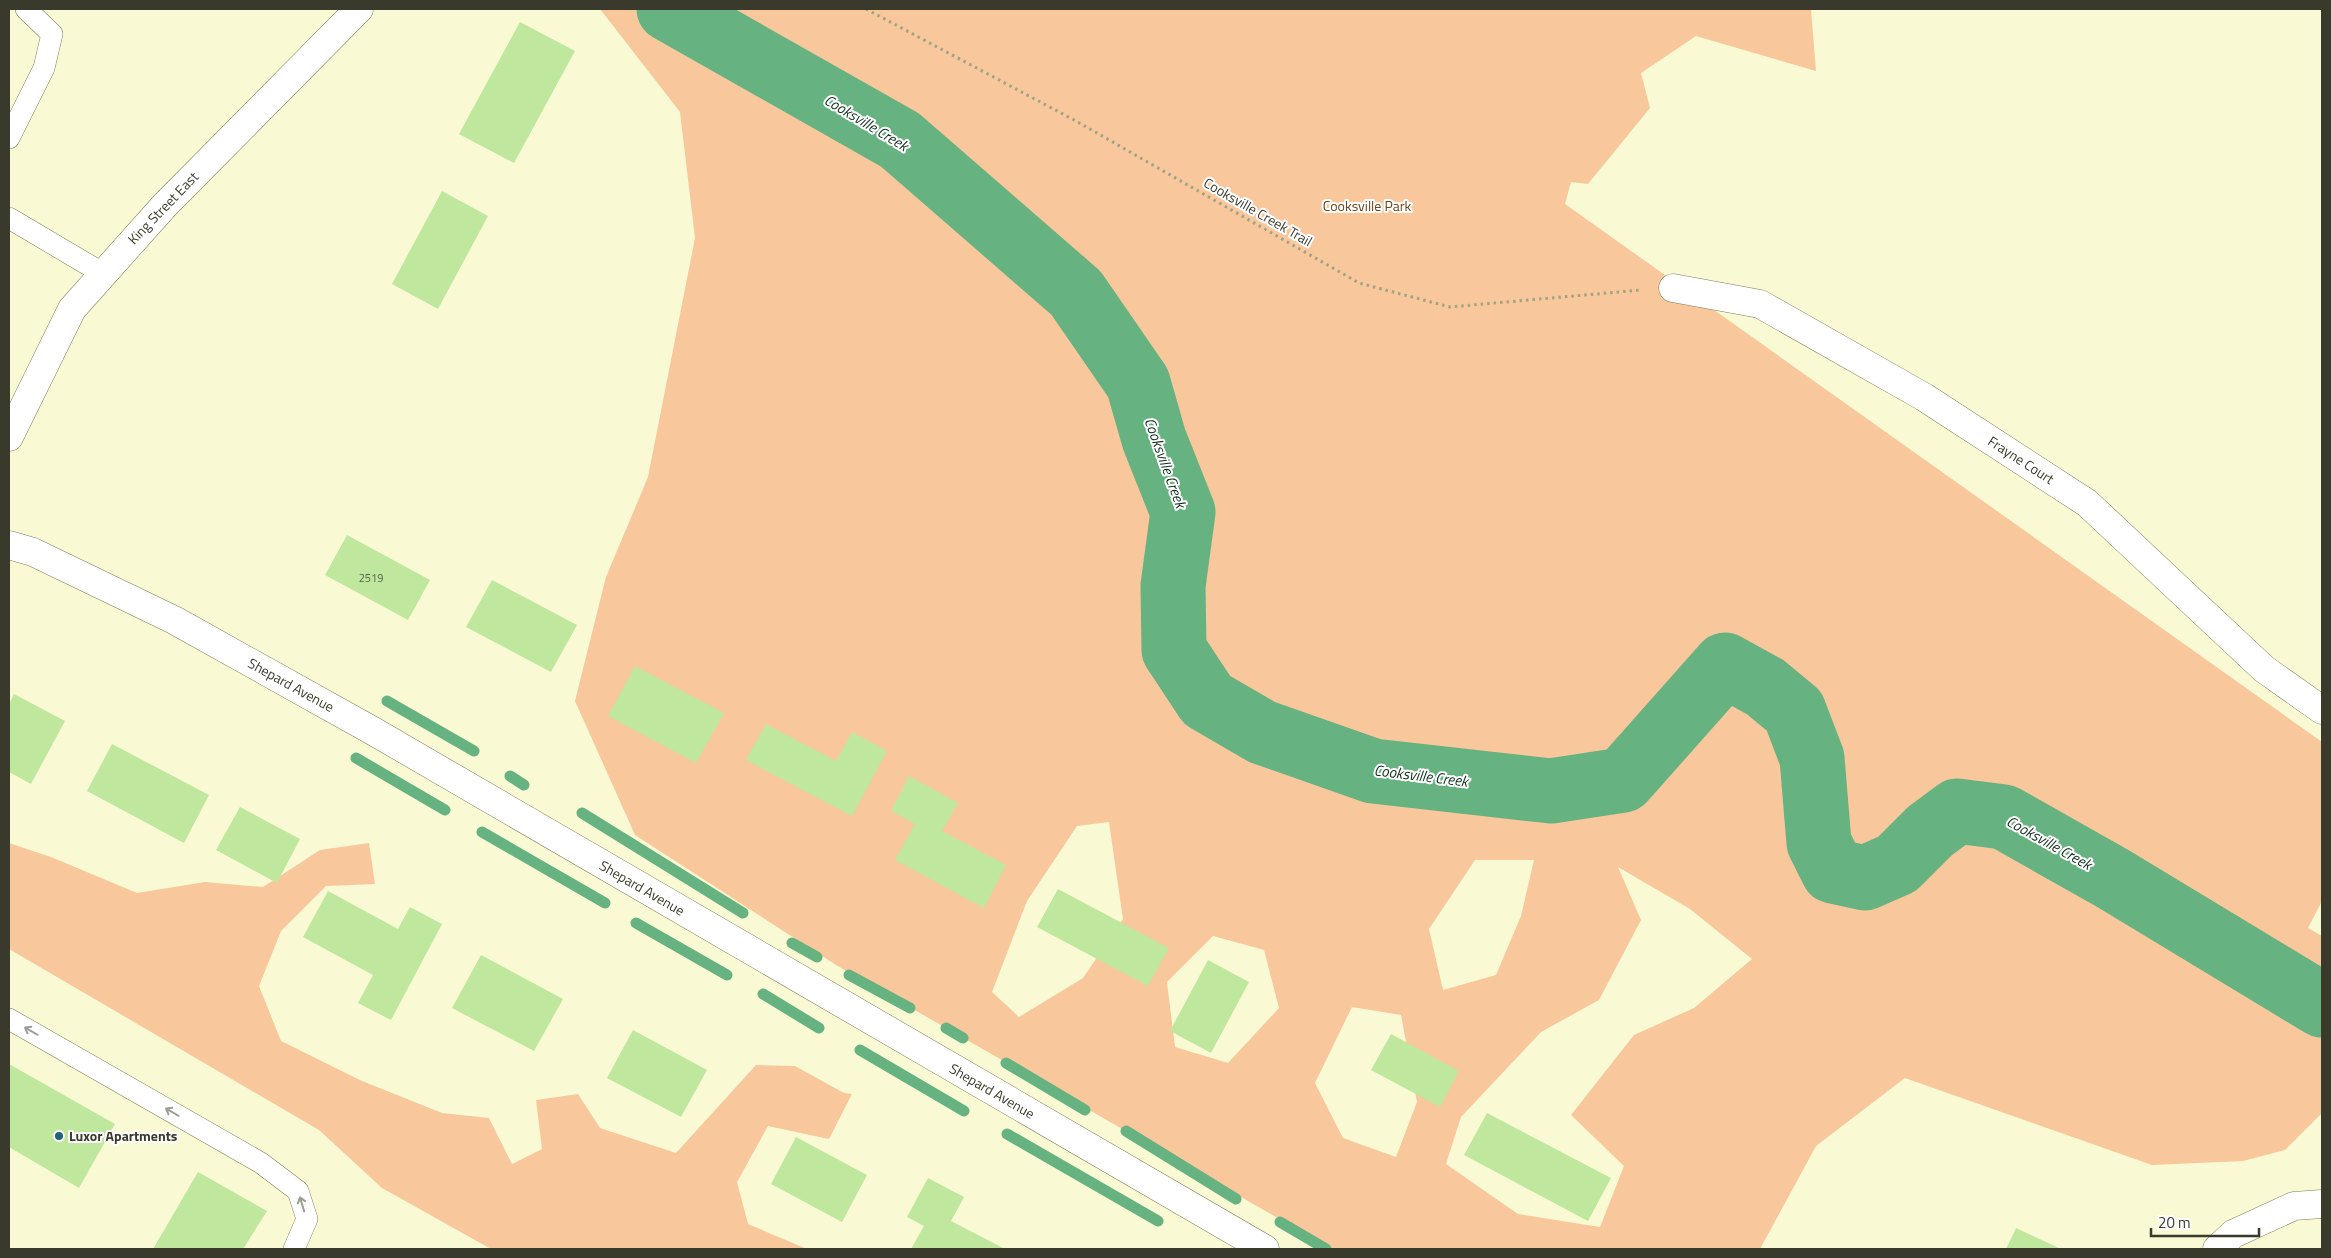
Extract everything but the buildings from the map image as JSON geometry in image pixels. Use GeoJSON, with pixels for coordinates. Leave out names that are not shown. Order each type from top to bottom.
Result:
{"type":"FeatureCollection","features":[{"type":"Feature","properties":{"kind":"street","name":"King Street East"},"geometry":{"type":"LineString","coordinates":[[9,437],[72,309],[102,272],[165,205],[359,9]]}},
{"type":"Feature","properties":{"kind":"street","name":"Frayne Court"},"geometry":{"type":"LineString","coordinates":[[1673,288],[1760,304],[1941,408],[2087,503],[2264,669],[2322,710]]}},
{"type":"Feature","properties":{"kind":"street","name":"Shepard Avenue"},"geometry":{"type":"LineString","coordinates":[[9,545],[34,552],[174,620],[356,721],[1265,1249]]}},
{"type":"Feature","properties":{"kind":"street"},"geometry":{"type":"LineString","coordinates":[[2217,1249],[2233,1234],[2294,1206],[2322,1204]]}},
{"type":"Feature","properties":{"kind":"lane"},"geometry":{"type":"LineString","coordinates":[[9,138],[44,68],[52,34],[26,9]]}},
{"type":"Feature","properties":{"kind":"lane"},"geometry":{"type":"LineString","coordinates":[[9,218],[102,272]]}},
{"type":"Feature","properties":{"kind":"lane"},"geometry":{"type":"LineString","coordinates":[[9,1019],[260,1163],[298,1191],[307,1219],[294,1249]]}},
{"type":"Feature","properties":{"kind":"path","name":"Cooksville Creek Trail"},"geometry":{"type":"LineString","coordinates":[[866,9],[1076,121],[1359,284],[1450,307],[1673,288]]}},
{"type":"Feature","properties":{"kind":"green space","name":"Cooksville Park"},"geometry":{"type":"Polygon","coordinates":[[[600,9],[1811,9],[1816,71],[1696,36],[1641,73],[1650,108],[1588,184],[1571,182],[1565,204],[2322,742],[2322,901],[2308,928],[2322,936],[2322,1113],[2285,1150],[2243,1161],[2152,1165],[1905,1078],[1816,1146],[1760,1249],[1332,1249],[836,965],[635,835],[575,701],[606,577],[648,477],[695,238],[680,112],[600,9]],[[1109,822],[1077,826],[1027,901],[992,992],[1019,1017],[1083,978],[1123,919],[1109,822]],[[1475,860],[1429,929],[1443,990],[1496,975],[1521,916],[1534,860],[1475,860]],[[1618,867],[1641,920],[1599,1000],[1541,1032],[1461,1117],[1446,1164],[1518,1214],[1600,1227],[1624,1166],[1571,1115],[1634,1035],[1694,1008],[1752,959],[1690,909],[1618,867]],[[1213,936],[1167,982],[1175,1047],[1228,1063],[1279,1008],[1264,950],[1213,936]],[[1352,1007],[1315,1083],[1343,1138],[1396,1157],[1417,1102],[1401,1015],[1352,1007]]]}},
{"type":"Feature","properties":{"kind":"green space"},"geometry":{"type":"Polygon","coordinates":[[[9,843],[51,857],[137,893],[205,882],[263,887],[320,850],[369,843],[375,884],[326,886],[281,931],[259,986],[281,1041],[362,1081],[442,1113],[489,1118],[512,1164],[542,1149],[536,1100],[578,1094],[600,1128],[676,1153],[756,1065],[795,1066],[844,1093],[852,1094],[829,1139],[768,1126],[737,1182],[748,1224],[807,1249],[491,1249],[382,1188],[319,1130],[9,949],[9,843]]]}},
{"type":"Feature","properties":{"kind":"waterway","name":"Cooksville Creek"},"geometry":{"type":"LineString","coordinates":[[669,9],[900,140],[1076,293],[1138,383],[1154,439],[1183,512],[1173,586],[1174,650],[1207,700],[1262,732],[1373,771],[1551,791],[1623,780],[1725,665],[1765,687],[1794,711],[1812,758],[1819,843],[1833,871],[1865,878],[1897,864],[1930,831],[1957,811],[2004,817],[2112,878],[2322,1005]]}},
{"type":"Feature","properties":{"kind":"waterway"},"geometry":{"type":"LineString","coordinates":[[387,701],[474,751]]}},
{"type":"Feature","properties":{"kind":"waterway"},"geometry":{"type":"LineString","coordinates":[[356,758],[445,810]]}},
{"type":"Feature","properties":{"kind":"waterway"},"geometry":{"type":"LineString","coordinates":[[510,776],[524,785]]}},
{"type":"Feature","properties":{"kind":"waterway"},"geometry":{"type":"LineString","coordinates":[[582,813],[743,913]]}},
{"type":"Feature","properties":{"kind":"waterway"},"geometry":{"type":"LineString","coordinates":[[482,832],[605,903]]}},
{"type":"Feature","properties":{"kind":"waterway"},"geometry":{"type":"LineString","coordinates":[[636,923],[727,975]]}},
{"type":"Feature","properties":{"kind":"waterway"},"geometry":{"type":"LineString","coordinates":[[792,943],[817,957]]}},
{"type":"Feature","properties":{"kind":"waterway"},"geometry":{"type":"LineString","coordinates":[[849,975],[910,1008]]}},
{"type":"Feature","properties":{"kind":"waterway"},"geometry":{"type":"LineString","coordinates":[[763,994],[819,1028]]}},
{"type":"Feature","properties":{"kind":"waterway"},"geometry":{"type":"LineString","coordinates":[[946,1028],[963,1038]]}},
{"type":"Feature","properties":{"kind":"waterway"},"geometry":{"type":"LineString","coordinates":[[860,1050],[964,1111]]}},
{"type":"Feature","properties":{"kind":"waterway"},"geometry":{"type":"LineString","coordinates":[[1006,1063],[1085,1110]]}},
{"type":"Feature","properties":{"kind":"waterway"},"geometry":{"type":"LineString","coordinates":[[1126,1131],[1236,1199]]}},
{"type":"Feature","properties":{"kind":"waterway"},"geometry":{"type":"LineString","coordinates":[[1007,1134],[1158,1221]]}},
{"type":"Feature","properties":{"kind":"waterway"},"geometry":{"type":"LineString","coordinates":[[1280,1222],[1326,1249]]}},
{"type":"Feature","properties":{"kind":"place","name":"Luxor Apartments"},"geometry":{"type":"Point","coordinates":[59,1136]}}]}
